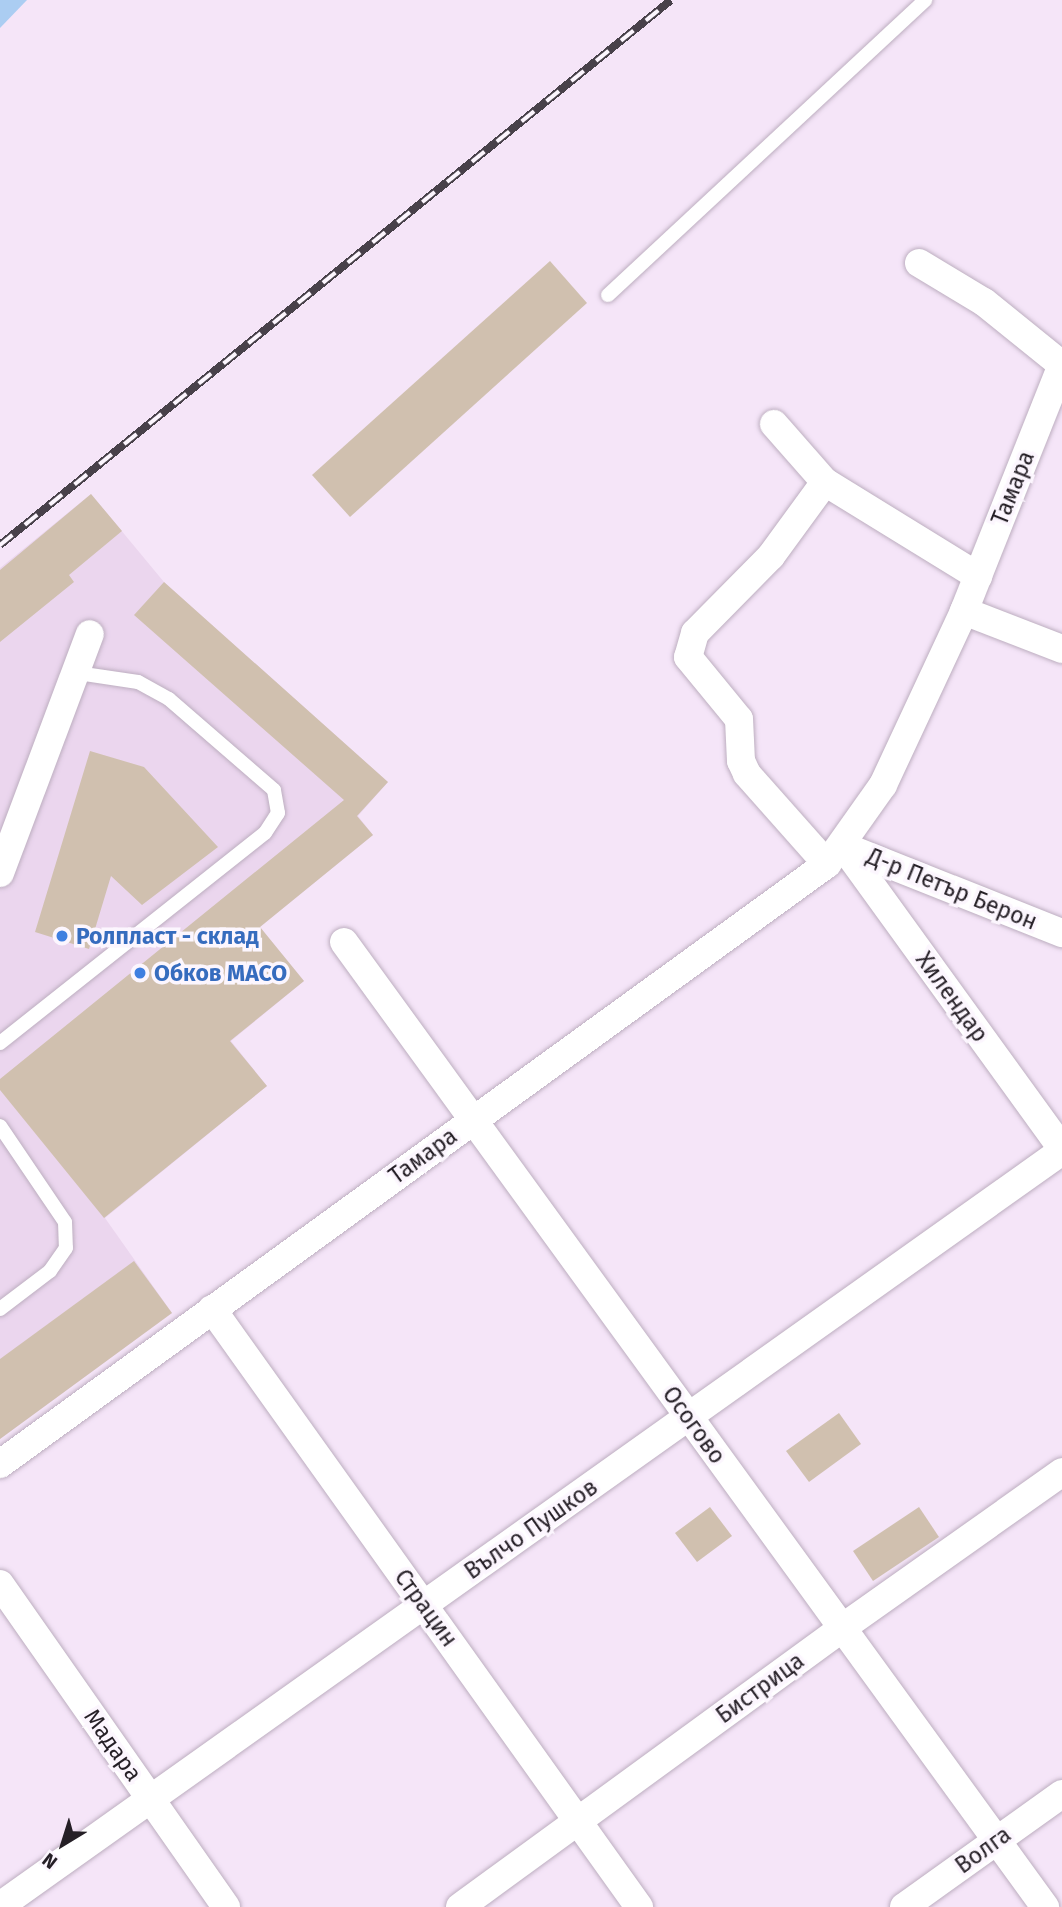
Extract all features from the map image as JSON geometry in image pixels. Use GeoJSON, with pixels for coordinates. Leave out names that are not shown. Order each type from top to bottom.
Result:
{"type":"FeatureCollection","features":[{"type":"Feature","properties":{"kind":"street"},"geometry":{"type":"LineString","coordinates":[[919,263],[984,302],[1062,365]]}},
{"type":"Feature","properties":{"kind":"street","name":"Тамара"},"geometry":{"type":"LineString","coordinates":[[0,1464],[835,855],[883,785],[964,611],[1062,365]]}},
{"type":"Feature","properties":{"kind":"street"},"geometry":{"type":"LineString","coordinates":[[774,424],[825,482],[978,576]]}},
{"type":"Feature","properties":{"kind":"street","name":"Хилендар"},"geometry":{"type":"LineString","coordinates":[[825,482],[771,556],[695,632],[688,657],[739,719],[741,761],[747,774],[835,855],[1062,1150]]}},
{"type":"Feature","properties":{"kind":"street"},"geometry":{"type":"LineString","coordinates":[[964,611],[1062,649]]}},
{"type":"Feature","properties":{"kind":"street"},"geometry":{"type":"LineString","coordinates":[[0,873],[90,634]]}},
{"type":"Feature","properties":{"kind":"street","name":"Д-р Петър Берон"},"geometry":{"type":"LineString","coordinates":[[835,855],[1062,933]]}},
{"type":"Feature","properties":{"kind":"street","name":"Осогово"},"geometry":{"type":"LineString","coordinates":[[344,942],[1045,1907]]}},
{"type":"Feature","properties":{"kind":"street","name":"Вълчо Пушков"},"geometry":{"type":"LineString","coordinates":[[0,1906],[1062,1150]]}},
{"type":"Feature","properties":{"kind":"street","name":"Страцин"},"geometry":{"type":"LineString","coordinates":[[212,1309],[639,1907]]}},
{"type":"Feature","properties":{"kind":"street","name":"Бистрица"},"geometry":{"type":"LineString","coordinates":[[460,1907],[842,1628],[1062,1472]]}},
{"type":"Feature","properties":{"kind":"street","name":"Мадара"},"geometry":{"type":"LineString","coordinates":[[0,1584],[226,1907]]}},
{"type":"Feature","properties":{"kind":"street","name":"Волга"},"geometry":{"type":"LineString","coordinates":[[904,1907],[1062,1794]]}},
{"type":"Feature","properties":{"kind":"lane"},"geometry":{"type":"LineString","coordinates":[[608,295],[925,0]]}},
{"type":"Feature","properties":{"kind":"lane"},"geometry":{"type":"LineString","coordinates":[[0,1043],[265,833],[278,813],[274,790],[169,699],[138,682],[77,673]]}},
{"type":"Feature","properties":{"kind":"lane"},"geometry":{"type":"LineString","coordinates":[[0,1126],[65,1222],[66,1248],[50,1271],[0,1309]]}},
{"type":"Feature","properties":{"kind":"shaded area"},"geometry":{"type":"Polygon","coordinates":[[[91,494],[164,582],[388,782],[358,816],[373,835],[260,927],[304,981],[231,1041],[267,1086],[105,1218],[172,1313],[0,1439],[0,568],[91,494]]]}},
{"type":"Feature","properties":{"kind":"water"},"geometry":{"type":"Polygon","coordinates":[[[0,0],[27,0],[0,28],[0,0]]]}},
{"type":"Feature","properties":{"kind":"building"},"geometry":{"type":"Polygon","coordinates":[[[550,261],[587,303],[350,517],[312,475],[550,261]]]}},
{"type":"Feature","properties":{"kind":"building"},"geometry":{"type":"Polygon","coordinates":[[[91,494],[122,531],[69,575],[74,582],[0,642],[0,570],[91,494]]]}},
{"type":"Feature","properties":{"kind":"building"},"geometry":{"type":"Polygon","coordinates":[[[164,582],[388,782],[357,816],[373,835],[260,927],[304,981],[230,1041],[267,1086],[104,1218],[0,1090],[0,1079],[344,800],[134,615],[164,582]]]}},
{"type":"Feature","properties":{"kind":"building"},"geometry":{"type":"Polygon","coordinates":[[[90,751],[144,767],[218,847],[142,905],[111,876],[89,949],[35,932],[90,751]]]}},
{"type":"Feature","properties":{"kind":"building"},"geometry":{"type":"Polygon","coordinates":[[[134,1261],[172,1313],[0,1439],[0,1359],[134,1261]]]}},
{"type":"Feature","properties":{"kind":"building"},"geometry":{"type":"Polygon","coordinates":[[[839,1413],[861,1444],[809,1482],[786,1451],[839,1413]]]}},
{"type":"Feature","properties":{"kind":"building"},"geometry":{"type":"Polygon","coordinates":[[[710,1507],[732,1536],[697,1562],[675,1533],[710,1507]]]}},
{"type":"Feature","properties":{"kind":"building"},"geometry":{"type":"Polygon","coordinates":[[[919,1507],[939,1537],[873,1581],[853,1551],[919,1507]]]}},
{"type":"Feature","properties":{"kind":"railway"},"geometry":{"type":"LineString","coordinates":[[0,545],[671,0]]}},
{"type":"Feature","properties":{"kind":"place","name":"Ролпласт - склад"},"geometry":{"type":"Point","coordinates":[62,936]}},
{"type":"Feature","properties":{"kind":"place","name":"Обков MACO"},"geometry":{"type":"Point","coordinates":[140,973]}}]}
